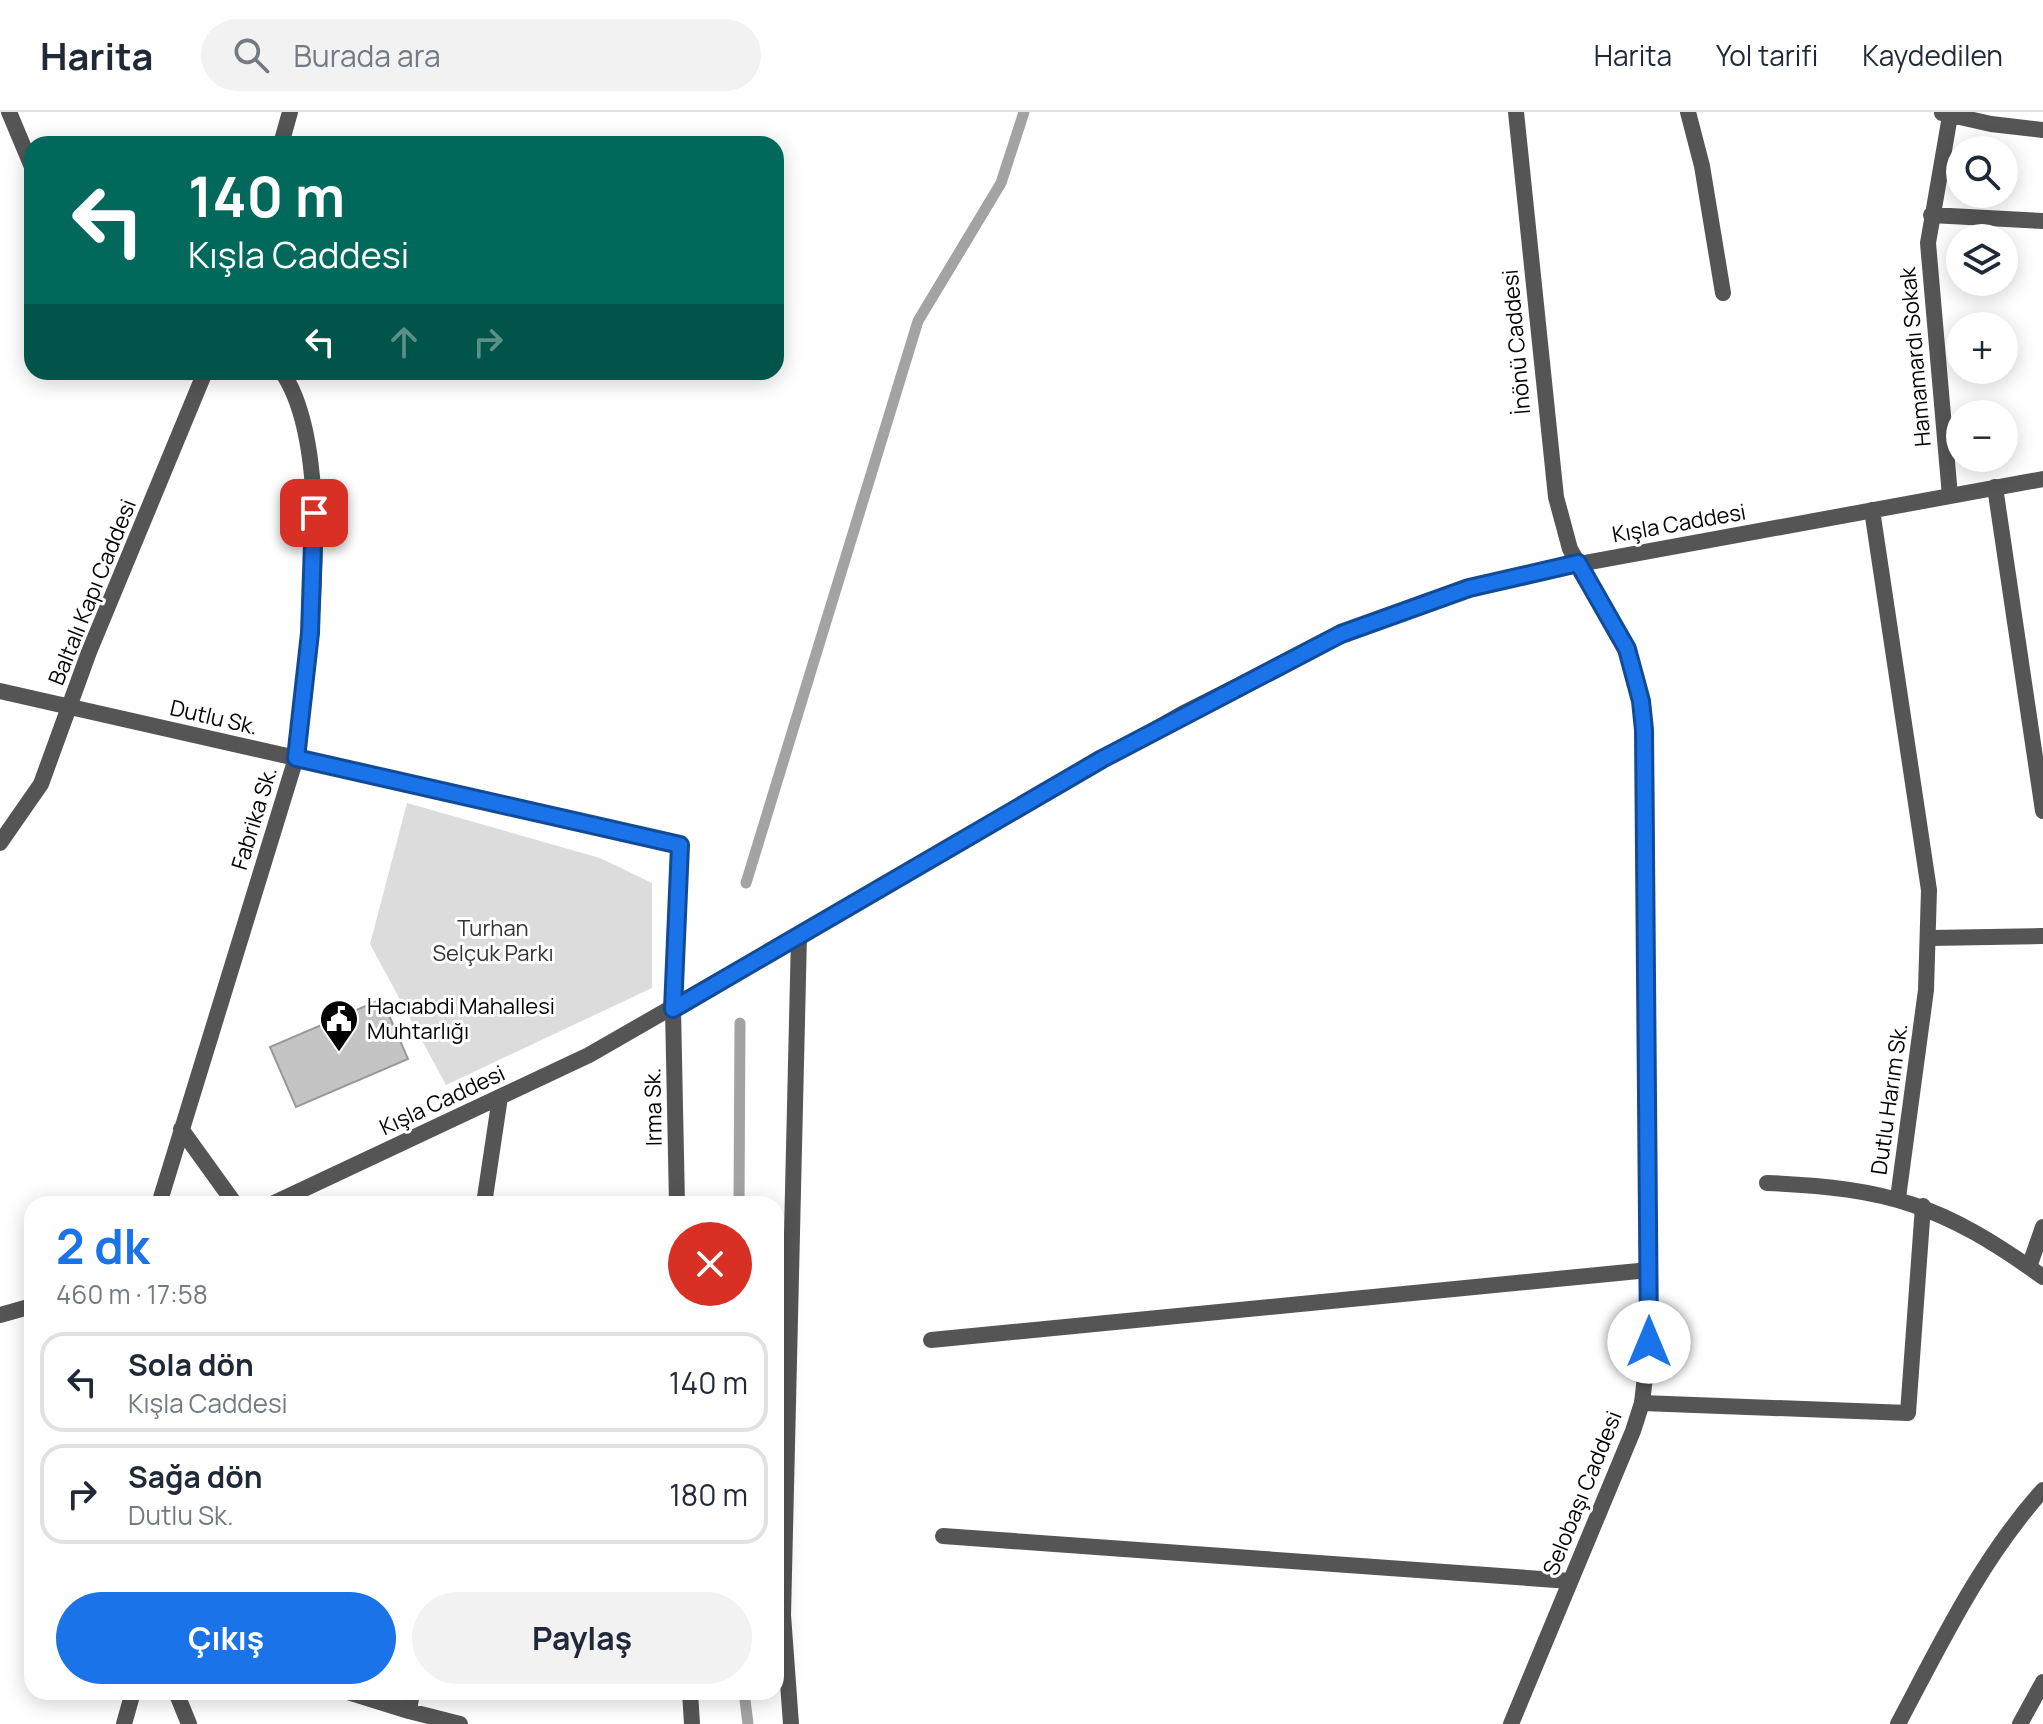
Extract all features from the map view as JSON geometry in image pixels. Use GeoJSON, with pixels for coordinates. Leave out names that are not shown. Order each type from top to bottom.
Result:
{"type":"FeatureCollection","features":[{"type":"Feature","properties":{"kind":"street"},"geometry":{"type":"LineString","coordinates":[[9,112],[24,148]]}},
{"type":"Feature","properties":{"kind":"street"},"geometry":{"type":"LineString","coordinates":[[283,136],[290,112]]}},
{"type":"Feature","properties":{"kind":"street","name":"İnönü Caddesi"},"geometry":{"type":"LineString","coordinates":[[1516,112],[1552,477],[1562,523],[1578,563]]}},
{"type":"Feature","properties":{"kind":"street"},"geometry":{"type":"LineString","coordinates":[[1688,112],[1702,166],[1723,293]]}},
{"type":"Feature","properties":{"kind":"street"},"geometry":{"type":"LineString","coordinates":[[1945,114],[2043,130]]}},
{"type":"Feature","properties":{"kind":"street","name":"Hamamardı Sokak"},"geometry":{"type":"LineString","coordinates":[[1945,114],[1931,215],[1928,269],[1950,496]]}},
{"type":"Feature","properties":{"kind":"street"},"geometry":{"type":"LineString","coordinates":[[1931,215],[2043,221]]}},
{"type":"Feature","properties":{"kind":"street","name":"Baltalı Kapı Caddesi"},"geometry":{"type":"LineString","coordinates":[[0,843],[7,822],[41,784],[68,707],[202,380]]}},
{"type":"Feature","properties":{"kind":"street","name":"Fabrika Sk."},"geometry":{"type":"LineString","coordinates":[[161,1196],[296,758],[310,633],[314,513],[304,418],[286,380]]}},
{"type":"Feature","properties":{"kind":"street","name":"Kışla Caddesi"},"geometry":{"type":"LineString","coordinates":[[289,1196],[500,1097],[673,1009],[996,818],[1182,714],[1341,634],[1469,588],[1578,563],[2043,479]]}},
{"type":"Feature","properties":{"kind":"street"},"geometry":{"type":"LineString","coordinates":[[1995,487],[2043,811]]}},
{"type":"Feature","properties":{"kind":"street","name":"Dutlu Harım Sk."},"geometry":{"type":"LineString","coordinates":[[1872,510],[1929,890],[1930,938],[1926,990],[1898,1198],[1923,1206],[2006,1251],[2043,1277]]}},
{"type":"Feature","properties":{"kind":"street","name":"Selobaşı Caddesi"},"geometry":{"type":"LineString","coordinates":[[1511,1724],[1642,1403],[1649,1342],[1644,730],[1641,701],[1627,649],[1578,563]]}},
{"type":"Feature","properties":{"kind":"street","name":"Dutlu Sk."},"geometry":{"type":"LineString","coordinates":[[0,691],[680,845],[673,1009]]}},
{"type":"Feature","properties":{"kind":"street"},"geometry":{"type":"LineString","coordinates":[[784,1573],[799,936]]}},
{"type":"Feature","properties":{"kind":"street"},"geometry":{"type":"LineString","coordinates":[[1930,938],[2043,936]]}},
{"type":"Feature","properties":{"kind":"street","name":"Irma Sk."},"geometry":{"type":"LineString","coordinates":[[673,1009],[677,1196]]}},
{"type":"Feature","properties":{"kind":"street"},"geometry":{"type":"LineString","coordinates":[[485,1196],[500,1097]]}},
{"type":"Feature","properties":{"kind":"street"},"geometry":{"type":"LineString","coordinates":[[181,1129],[229,1196]]}},
{"type":"Feature","properties":{"kind":"street"},"geometry":{"type":"LineString","coordinates":[[1767,1183],[1827,1186],[1898,1198]]}},
{"type":"Feature","properties":{"kind":"street"},"geometry":{"type":"LineString","coordinates":[[1642,1403],[1908,1413],[1923,1206]]}},
{"type":"Feature","properties":{"kind":"street"},"geometry":{"type":"LineString","coordinates":[[2029,1267],[2043,1227]]}},
{"type":"Feature","properties":{"kind":"street"},"geometry":{"type":"LineString","coordinates":[[931,1340],[1649,1270]]}},
{"type":"Feature","properties":{"kind":"street"},"geometry":{"type":"LineString","coordinates":[[0,1315],[24,1308]]}},
{"type":"Feature","properties":{"kind":"street"},"geometry":{"type":"LineString","coordinates":[[1898,1724],[1974,1584],[1999,1544],[2043,1490]]}},
{"type":"Feature","properties":{"kind":"street"},"geometry":{"type":"LineString","coordinates":[[943,1536],[1570,1581]]}},
{"type":"Feature","properties":{"kind":"street"},"geometry":{"type":"LineString","coordinates":[[784,1629],[791,1724]]}},
{"type":"Feature","properties":{"kind":"street"},"geometry":{"type":"LineString","coordinates":[[2020,1724],[2043,1682]]}},
{"type":"Feature","properties":{"kind":"street"},"geometry":{"type":"LineString","coordinates":[[124,1724],[131,1700]]}},
{"type":"Feature","properties":{"kind":"street"},"geometry":{"type":"LineString","coordinates":[[179,1700],[189,1724]]}},
{"type":"Feature","properties":{"kind":"street"},"geometry":{"type":"LineString","coordinates":[[374,1700],[460,1724]]}},
{"type":"Feature","properties":{"kind":"street"},"geometry":{"type":"LineString","coordinates":[[409,1711],[411,1700]]}},
{"type":"Feature","properties":{"kind":"street"},"geometry":{"type":"LineString","coordinates":[[690,1700],[692,1724]]}},
{"type":"Feature","properties":{"kind":"green space","name":"Turhan Selçuk Parkı"},"geometry":{"type":"Polygon","coordinates":[[[407,803],[600,858],[652,883],[652,988],[446,1085],[370,944],[407,803]]]}},
{"type":"Feature","properties":{"kind":"building","name":"Hacıabdi Mahallesi Muhtarlığı"},"geometry":{"type":"Polygon","coordinates":[[[382,999],[408,1059],[296,1107],[270,1047],[382,999]]]}},
{"type":"Feature","properties":{"kind":"waterway"},"geometry":{"type":"LineString","coordinates":[[746,883],[918,321],[1001,183],[1024,112]]}},
{"type":"Feature","properties":{"kind":"waterway"},"geometry":{"type":"LineString","coordinates":[[739,1196],[740,1023]]}},
{"type":"Feature","properties":{"kind":"waterway"},"geometry":{"type":"LineString","coordinates":[[745,1700],[748,1724]]}},
{"type":"Feature","properties":{"kind":"place","name":"Hacıabdi Mahallesi Muhtarlığı"},"geometry":{"type":"Point","coordinates":[339,1053]}},
{"type":"Feature","properties":{"kind":"route"},"geometry":{"type":"LineString","coordinates":[[314,513],[310,633],[296,758],[680,845],[673,1009],[996,818],[1182,714],[1341,634],[1469,588],[1578,563],[1627,649],[1641,701],[1644,730],[1649,1342]]}}]}
